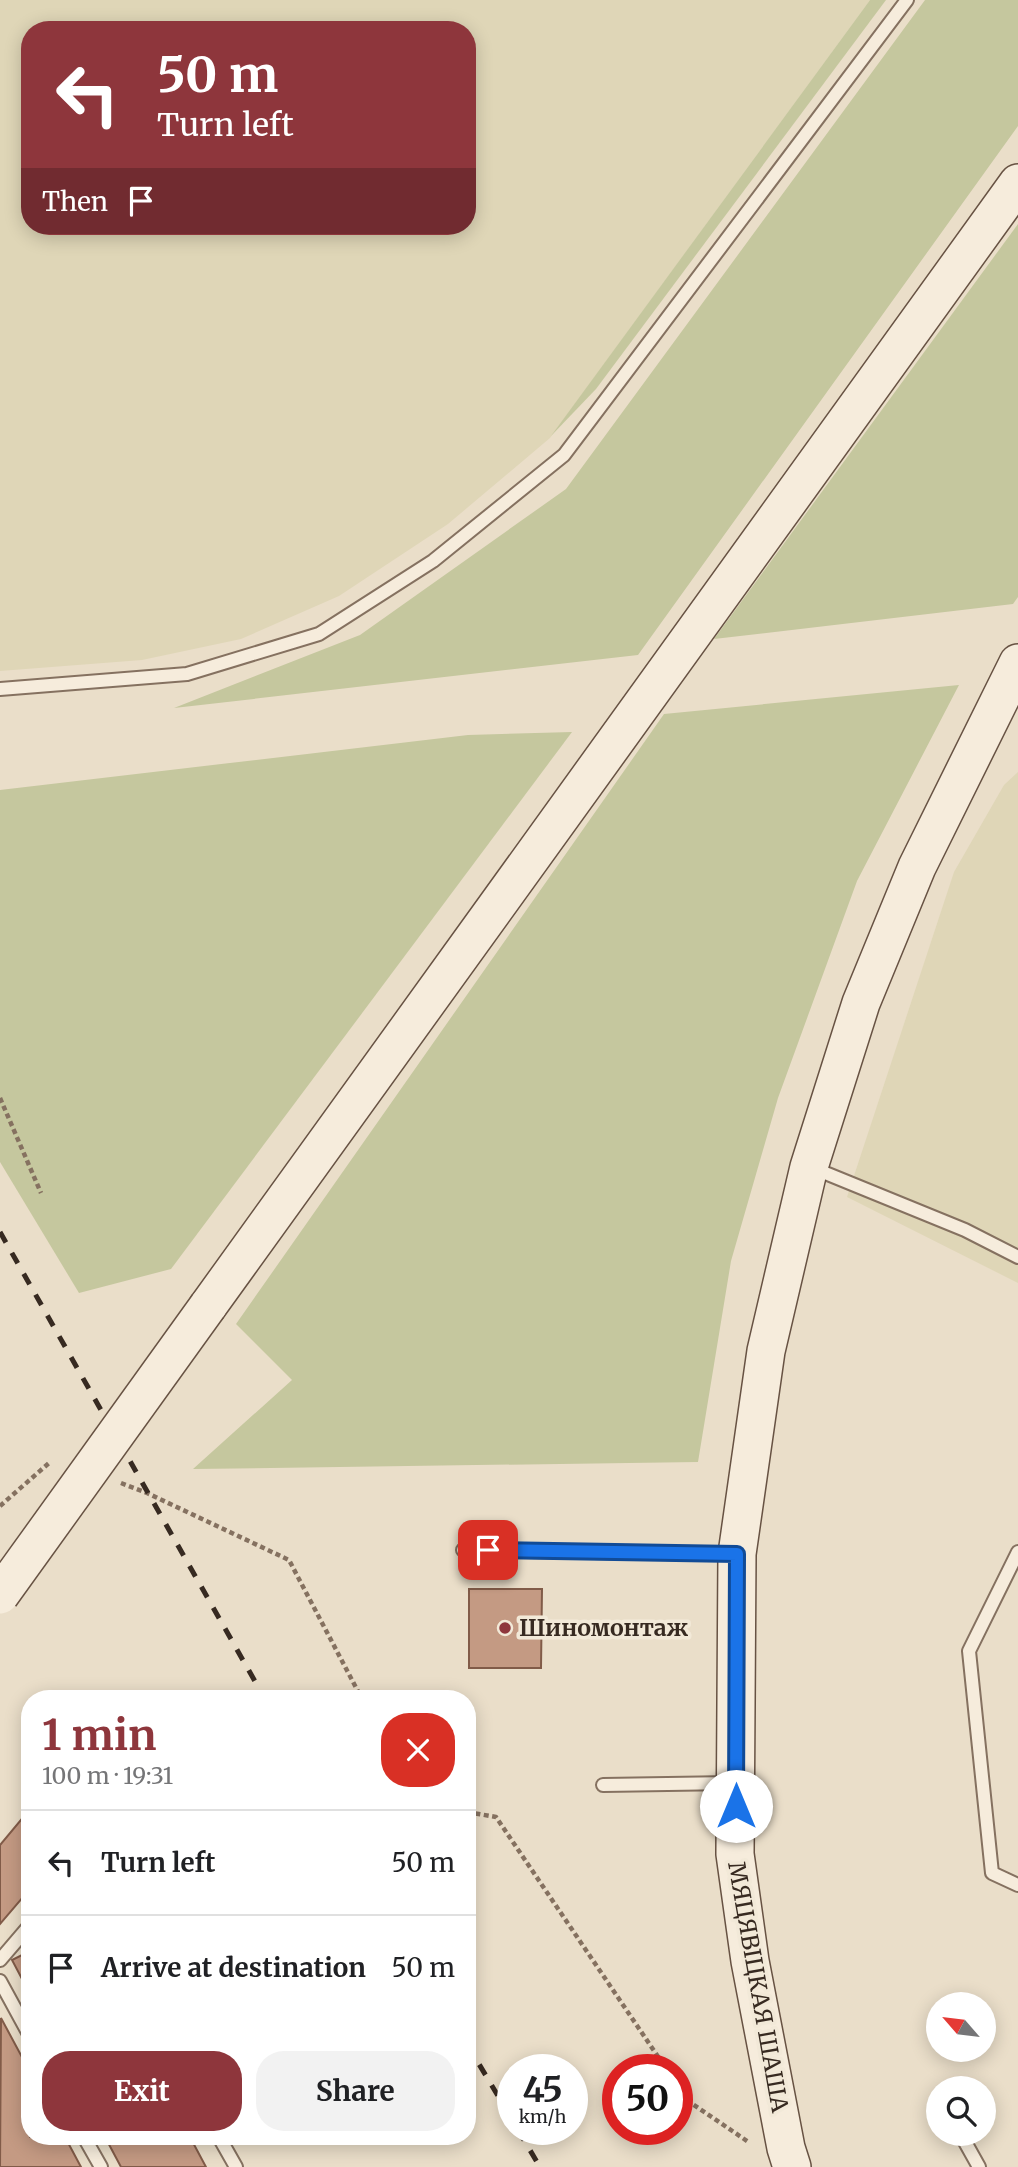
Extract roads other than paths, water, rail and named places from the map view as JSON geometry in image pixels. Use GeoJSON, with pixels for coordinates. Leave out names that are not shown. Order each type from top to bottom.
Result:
{"type":"FeatureCollection","features":[{"type":"Feature","properties":{"kind":"main road"},"geometry":{"type":"LineString","coordinates":[[0,1595],[1018,183]]}},
{"type":"Feature","properties":{"kind":"main road","name":"МЯЦЯВІЦКАЯ ШАША"},"geometry":{"type":"LineString","coordinates":[[792,2167],[750,1961],[736,1854],[737,1554],[766,1351],[809,1167],[861,1003],[912,879],[1018,663]]}},
{"type":"Feature","properties":{"kind":"lane"},"geometry":{"type":"LineString","coordinates":[[0,689],[187,674],[201,670],[319,634],[433,561],[564,455],[907,0]]}},
{"type":"Feature","properties":{"kind":"lane"},"geometry":{"type":"LineString","coordinates":[[809,1167],[965,1230],[1018,1257]]}},
{"type":"Feature","properties":{"kind":"lane"},"geometry":{"type":"LineString","coordinates":[[463,1550],[737,1554]]}},
{"type":"Feature","properties":{"kind":"lane"},"geometry":{"type":"LineString","coordinates":[[1018,1552],[969,1651],[992,1873],[1018,1885]]}},
{"type":"Feature","properties":{"kind":"lane"},"geometry":{"type":"LineString","coordinates":[[603,1785],[736,1783]]}},
{"type":"Feature","properties":{"kind":"lane"},"geometry":{"type":"LineString","coordinates":[[0,1960],[21,1935]]}},
{"type":"Feature","properties":{"kind":"lane"},"geometry":{"type":"LineString","coordinates":[[0,1981],[21,2020]]}},
{"type":"Feature","properties":{"kind":"lane"},"geometry":{"type":"LineString","coordinates":[[89,2145],[101,2167]]}},
{"type":"Feature","properties":{"kind":"lane"},"geometry":{"type":"LineString","coordinates":[[224,2145],[236,2167]]}},
{"type":"Feature","properties":{"kind":"lane"},"geometry":{"type":"LineString","coordinates":[[967,2146],[979,2167]]}},
{"type":"Feature","properties":{"kind":"railway"},"geometry":{"type":"LineString","coordinates":[[0,1232],[260,1690]]}},
{"type":"Feature","properties":{"kind":"railway"},"geometry":{"type":"LineString","coordinates":[[476,2059],[497,2094]]}},
{"type":"Feature","properties":{"kind":"railway"},"geometry":{"type":"LineString","coordinates":[[527,2145],[540,2167]]}},
{"type":"Feature","properties":{"kind":"place","name":"Шиномонтаж"},"geometry":{"type":"Point","coordinates":[505,1628]}}]}
